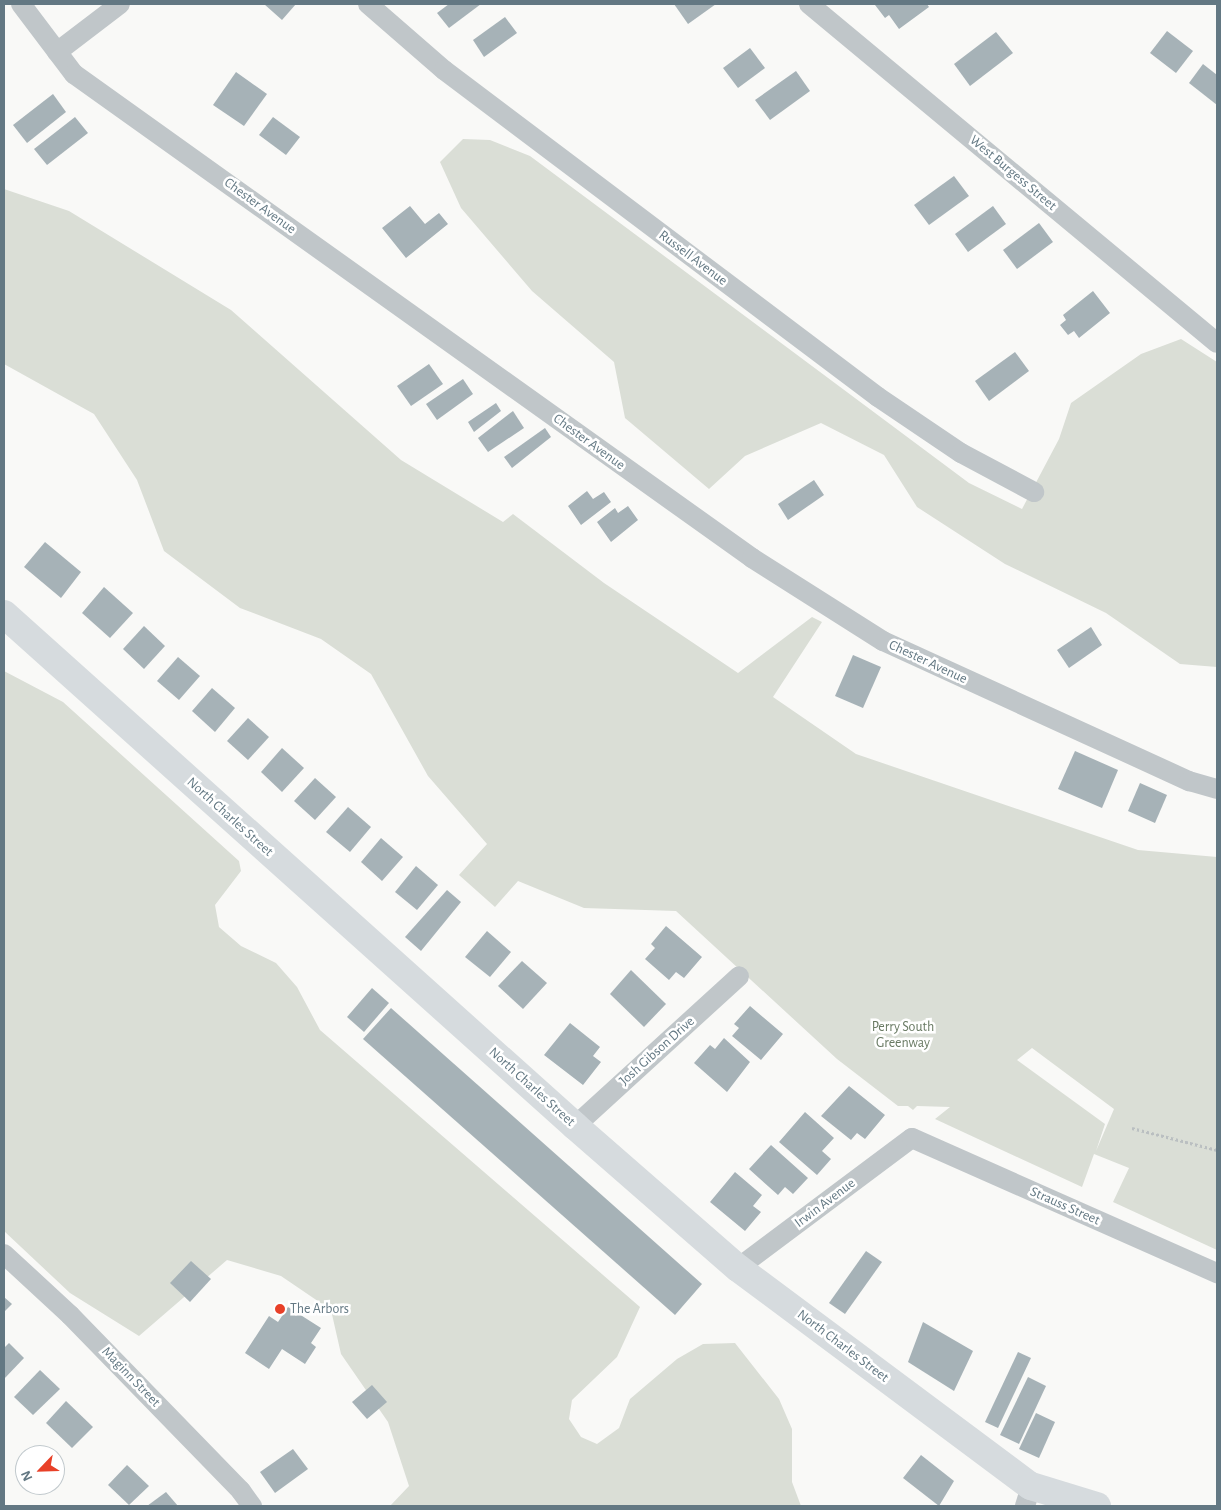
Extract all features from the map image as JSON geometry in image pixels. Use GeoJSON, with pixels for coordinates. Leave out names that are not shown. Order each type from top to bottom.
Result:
{"type":"FeatureCollection","features":[{"type":"Feature","properties":{"kind":"street","name":"Chester Avenue"},"geometry":{"type":"LineString","coordinates":[[21,4],[74,74],[752,558],[883,641],[1189,781],[1217,789]]}},
{"type":"Feature","properties":{"kind":"street"},"geometry":{"type":"LineString","coordinates":[[57,52],[120,4]]}},
{"type":"Feature","properties":{"kind":"street","name":"Russell Avenue"},"geometry":{"type":"LineString","coordinates":[[368,4],[444,70],[878,397],[961,453],[1034,492]]}},
{"type":"Feature","properties":{"kind":"street","name":"West Burgess Street"},"geometry":{"type":"LineString","coordinates":[[809,4],[1217,343]]}},
{"type":"Feature","properties":{"kind":"street","name":"North Charles Street"},"geometry":{"type":"LineString","coordinates":[[4,614],[575,1126],[738,1268],[1028,1496],[1097,1506]]}},
{"type":"Feature","properties":{"kind":"street","name":"Josh Gibson Drive"},"geometry":{"type":"LineString","coordinates":[[575,1126],[739,976]]}},
{"type":"Feature","properties":{"kind":"street","name":"Irwin Avenue"},"geometry":{"type":"LineString","coordinates":[[738,1268],[912,1138]]}},
{"type":"Feature","properties":{"kind":"street","name":"Strauss Street"},"geometry":{"type":"LineString","coordinates":[[912,1138],[1217,1273]]}},
{"type":"Feature","properties":{"kind":"street","name":"Maginn Street"},"geometry":{"type":"LineString","coordinates":[[4,1254],[77,1322],[241,1491],[252,1506]]}},
{"type":"Feature","properties":{"kind":"path"},"geometry":{"type":"LineString","coordinates":[[1132,1128],[1217,1150]]}},
{"type":"Feature","properties":{"kind":"green space"},"geometry":{"type":"Polygon","coordinates":[[[463,139],[490,140],[530,156],[969,483],[1022,509],[1059,439],[1071,403],[1141,354],[1181,339],[1217,362],[1217,667],[1180,664],[1106,613],[1005,564],[917,507],[884,455],[821,423],[745,456],[709,489],[625,418],[614,362],[532,291],[461,208],[440,162],[463,139]]]}},
{"type":"Feature","properties":{"kind":"green space","name":"Perry South Greenway"},"geometry":{"type":"Polygon","coordinates":[[[4,189],[69,211],[231,310],[401,460],[503,522],[513,514],[604,583],[738,673],[812,617],[822,622],[773,697],[856,754],[1138,850],[1217,857],[1217,1250],[1113,1202],[1129,1168],[1094,1154],[1082,1187],[935,1119],[950,1107],[917,1106],[913,1110],[908,1106],[898,1106],[837,1059],[676,911],[584,908],[518,881],[495,907],[459,875],[487,844],[428,776],[371,674],[321,639],[240,608],[164,551],[137,480],[94,414],[4,364],[4,189]],[[1032,1048],[1017,1060],[1105,1124],[1096,1151],[1114,1109],[1032,1048]]]}},
{"type":"Feature","properties":{"kind":"green space"},"geometry":{"type":"Polygon","coordinates":[[[4,671],[63,702],[239,861],[241,871],[215,905],[219,927],[241,946],[276,963],[297,987],[320,1030],[640,1307],[617,1357],[572,1400],[569,1419],[581,1437],[597,1444],[619,1428],[630,1399],[677,1359],[703,1344],[735,1343],[779,1399],[792,1429],[792,1482],[801,1506],[390,1506],[409,1486],[388,1422],[341,1354],[331,1310],[281,1276],[227,1260],[139,1336],[70,1293],[4,1231],[4,671]]]}},
{"type":"Feature","properties":{"kind":"building"},"geometry":{"type":"Polygon","coordinates":[[[264,4],[296,4],[282,20],[264,4]]]}},
{"type":"Feature","properties":{"kind":"building"},"geometry":{"type":"Polygon","coordinates":[[[449,4],[481,4],[449,28],[437,13],[449,4]]]}},
{"type":"Feature","properties":{"kind":"building"},"geometry":{"type":"Polygon","coordinates":[[[674,4],[716,4],[688,24],[674,4]]]}},
{"type":"Feature","properties":{"kind":"building"},"geometry":{"type":"Polygon","coordinates":[[[870,4],[927,4],[929,7],[899,29],[889,15],[885,18],[875,5],[870,4]]]}},
{"type":"Feature","properties":{"kind":"building"},"geometry":{"type":"Polygon","coordinates":[[[505,17],[517,33],[484,57],[473,40],[505,17]]]}},
{"type":"Feature","properties":{"kind":"building"},"geometry":{"type":"Polygon","coordinates":[[[1167,31],[1193,51],[1176,73],[1150,53],[1167,31]]]}},
{"type":"Feature","properties":{"kind":"building"},"geometry":{"type":"Polygon","coordinates":[[[996,32],[1013,53],[970,86],[954,64],[996,32]]]}},
{"type":"Feature","properties":{"kind":"building"},"geometry":{"type":"Polygon","coordinates":[[[750,48],[765,68],[738,88],[723,68],[750,48]]]}},
{"type":"Feature","properties":{"kind":"building"},"geometry":{"type":"Polygon","coordinates":[[[1203,64],[1217,75],[1217,105],[1189,83],[1203,64]]]}},
{"type":"Feature","properties":{"kind":"building"},"geometry":{"type":"Polygon","coordinates":[[[796,71],[810,91],[770,120],[755,100],[796,71]]]}},
{"type":"Feature","properties":{"kind":"building"},"geometry":{"type":"Polygon","coordinates":[[[236,72],[267,94],[244,126],[213,105],[236,72]]]}},
{"type":"Feature","properties":{"kind":"building"},"geometry":{"type":"Polygon","coordinates":[[[53,94],[66,112],[27,143],[13,125],[53,94]]]}},
{"type":"Feature","properties":{"kind":"building"},"geometry":{"type":"Polygon","coordinates":[[[75,117],[88,133],[47,165],[34,149],[75,117]]]}},
{"type":"Feature","properties":{"kind":"building"},"geometry":{"type":"Polygon","coordinates":[[[273,117],[300,137],[286,155],[259,135],[273,117]]]}},
{"type":"Feature","properties":{"kind":"building"},"geometry":{"type":"Polygon","coordinates":[[[954,176],[969,196],[929,225],[914,205],[954,176]]]}},
{"type":"Feature","properties":{"kind":"building"},"geometry":{"type":"Polygon","coordinates":[[[410,206],[425,224],[439,213],[448,224],[406,258],[382,228],[410,206]]]}},
{"type":"Feature","properties":{"kind":"building"},"geometry":{"type":"Polygon","coordinates":[[[993,206],[1006,224],[968,252],[955,234],[993,206]]]}},
{"type":"Feature","properties":{"kind":"building"},"geometry":{"type":"Polygon","coordinates":[[[1039,223],[1053,242],[1017,269],[1003,250],[1039,223]]]}},
{"type":"Feature","properties":{"kind":"building"},"geometry":{"type":"Polygon","coordinates":[[[1093,291],[1110,313],[1079,338],[1074,331],[1068,335],[1060,325],[1066,320],[1063,315],[1093,291]]]}},
{"type":"Feature","properties":{"kind":"building"},"geometry":{"type":"Polygon","coordinates":[[[1015,352],[1029,371],[989,401],[975,381],[1015,352]]]}},
{"type":"Feature","properties":{"kind":"building"},"geometry":{"type":"Polygon","coordinates":[[[429,364],[443,384],[411,406],[397,386],[429,364]]]}},
{"type":"Feature","properties":{"kind":"building"},"geometry":{"type":"Polygon","coordinates":[[[463,379],[473,394],[437,420],[426,404],[463,379]]]}},
{"type":"Feature","properties":{"kind":"building"},"geometry":{"type":"Polygon","coordinates":[[[496,403],[501,411],[474,432],[468,422],[496,403]]]}},
{"type":"Feature","properties":{"kind":"building"},"geometry":{"type":"Polygon","coordinates":[[[513,411],[524,428],[488,452],[478,438],[513,411]]]}},
{"type":"Feature","properties":{"kind":"building"},"geometry":{"type":"Polygon","coordinates":[[[545,428],[551,437],[512,468],[504,457],[545,428]]]}},
{"type":"Feature","properties":{"kind":"building"},"geometry":{"type":"Polygon","coordinates":[[[814,480],[824,495],[788,520],[778,504],[814,480]]]}},
{"type":"Feature","properties":{"kind":"building"},"geometry":{"type":"Polygon","coordinates":[[[587,491],[593,499],[604,492],[611,502],[581,525],[568,506],[587,491]]]}},
{"type":"Feature","properties":{"kind":"building"},"geometry":{"type":"Polygon","coordinates":[[[628,506],[638,520],[611,542],[597,522],[615,508],[618,513],[628,506]]]}},
{"type":"Feature","properties":{"kind":"building"},"geometry":{"type":"Polygon","coordinates":[[[45,542],[81,572],[61,598],[24,567],[45,542]]]}},
{"type":"Feature","properties":{"kind":"building"},"geometry":{"type":"Polygon","coordinates":[[[104,587],[133,613],[110,638],[82,613],[104,587]]]}},
{"type":"Feature","properties":{"kind":"building"},"geometry":{"type":"Polygon","coordinates":[[[144,626],[165,646],[144,669],[123,649],[144,626]]]}},
{"type":"Feature","properties":{"kind":"building"},"geometry":{"type":"Polygon","coordinates":[[[1091,627],[1102,645],[1069,668],[1057,650],[1091,627]]]}},
{"type":"Feature","properties":{"kind":"building"},"geometry":{"type":"Polygon","coordinates":[[[853,655],[881,667],[863,708],[835,696],[853,655]]]}},
{"type":"Feature","properties":{"kind":"building"},"geometry":{"type":"Polygon","coordinates":[[[178,657],[200,676],[179,700],[157,681],[178,657]]]}},
{"type":"Feature","properties":{"kind":"building"},"geometry":{"type":"Polygon","coordinates":[[[212,688],[235,708],[215,732],[192,711],[212,688]]]}},
{"type":"Feature","properties":{"kind":"building"},"geometry":{"type":"Polygon","coordinates":[[[248,718],[269,737],[248,760],[227,741],[248,718]]]}},
{"type":"Feature","properties":{"kind":"building"},"geometry":{"type":"Polygon","coordinates":[[[282,748],[304,768],[282,792],[261,772],[282,748]]]}},
{"type":"Feature","properties":{"kind":"building"},"geometry":{"type":"Polygon","coordinates":[[[1075,751],[1118,770],[1102,808],[1058,789],[1075,751]]]}},
{"type":"Feature","properties":{"kind":"building"},"geometry":{"type":"Polygon","coordinates":[[[315,778],[336,797],[315,820],[294,801],[315,778]]]}},
{"type":"Feature","properties":{"kind":"building"},"geometry":{"type":"Polygon","coordinates":[[[1140,783],[1167,795],[1155,823],[1128,811],[1140,783]]]}},
{"type":"Feature","properties":{"kind":"building"},"geometry":{"type":"Polygon","coordinates":[[[348,807],[371,827],[350,852],[326,832],[348,807]]]}},
{"type":"Feature","properties":{"kind":"building"},"geometry":{"type":"Polygon","coordinates":[[[381,838],[403,857],[382,881],[361,862],[381,838]]]}},
{"type":"Feature","properties":{"kind":"building"},"geometry":{"type":"Polygon","coordinates":[[[416,866],[438,885],[417,910],[395,892],[416,866]]]}},
{"type":"Feature","properties":{"kind":"building"},"geometry":{"type":"Polygon","coordinates":[[[447,890],[461,902],[421,951],[405,937],[447,890]]]}},
{"type":"Feature","properties":{"kind":"building"},"geometry":{"type":"Polygon","coordinates":[[[666,926],[702,957],[684,978],[676,972],[669,980],[645,959],[655,948],[651,944],[666,926]]]}},
{"type":"Feature","properties":{"kind":"building"},"geometry":{"type":"Polygon","coordinates":[[[487,931],[511,952],[490,977],[465,957],[487,931]]]}},
{"type":"Feature","properties":{"kind":"building"},"geometry":{"type":"Polygon","coordinates":[[[522,961],[547,983],[523,1009],[498,986],[522,961]]]}},
{"type":"Feature","properties":{"kind":"building"},"geometry":{"type":"Polygon","coordinates":[[[631,970],[666,1004],[644,1027],[610,994],[631,970]]]}},
{"type":"Feature","properties":{"kind":"building"},"geometry":{"type":"Polygon","coordinates":[[[372,988],[389,1003],[364,1032],[347,1017],[372,988]]]}},
{"type":"Feature","properties":{"kind":"building"},"geometry":{"type":"Polygon","coordinates":[[[750,1006],[783,1034],[761,1060],[732,1036],[739,1028],[734,1024],[750,1006]]]}},
{"type":"Feature","properties":{"kind":"building"},"geometry":{"type":"Polygon","coordinates":[[[391,1008],[702,1284],[675,1315],[363,1039],[391,1008]]]}},
{"type":"Feature","properties":{"kind":"building"},"geometry":{"type":"Polygon","coordinates":[[[570,1023],[600,1047],[593,1056],[601,1062],[583,1085],[544,1055],[570,1023]]]}},
{"type":"Feature","properties":{"kind":"building"},"geometry":{"type":"Polygon","coordinates":[[[724,1038],[750,1062],[727,1092],[694,1063],[710,1045],[715,1049],[724,1038]]]}},
{"type":"Feature","properties":{"kind":"building"},"geometry":{"type":"Polygon","coordinates":[[[849,1086],[885,1115],[865,1139],[857,1133],[851,1140],[821,1116],[849,1086]]]}},
{"type":"Feature","properties":{"kind":"building"},"geometry":{"type":"Polygon","coordinates":[[[805,1112],[834,1138],[822,1151],[831,1159],[817,1175],[779,1142],[805,1112]]]}},
{"type":"Feature","properties":{"kind":"building"},"geometry":{"type":"Polygon","coordinates":[[[771,1145],[808,1178],[793,1194],[785,1187],[778,1195],[749,1169],[771,1145]]]}},
{"type":"Feature","properties":{"kind":"building"},"geometry":{"type":"Polygon","coordinates":[[[735,1172],[762,1195],[753,1206],[761,1212],[745,1231],[710,1202],[735,1172]]]}},
{"type":"Feature","properties":{"kind":"building"},"geometry":{"type":"Polygon","coordinates":[[[866,1251],[882,1262],[845,1314],[829,1303],[866,1251]]]}},
{"type":"Feature","properties":{"kind":"building"},"geometry":{"type":"Polygon","coordinates":[[[191,1261],[211,1279],[190,1302],[170,1283],[191,1261]]]}},
{"type":"Feature","properties":{"kind":"building"},"geometry":{"type":"Polygon","coordinates":[[[4,1297],[12,1304],[4,1312],[4,1297]]]}},
{"type":"Feature","properties":{"kind":"building"},"geometry":{"type":"Polygon","coordinates":[[[288,1307],[321,1328],[311,1343],[316,1347],[305,1364],[282,1349],[269,1369],[245,1353],[269,1316],[278,1322],[288,1307]]]}},
{"type":"Feature","properties":{"kind":"building"},"geometry":{"type":"Polygon","coordinates":[[[923,1322],[973,1351],[954,1391],[908,1362],[923,1322]]]}},
{"type":"Feature","properties":{"kind":"building"},"geometry":{"type":"Polygon","coordinates":[[[9,1343],[24,1358],[4,1379],[4,1348],[9,1343]]]}},
{"type":"Feature","properties":{"kind":"building"},"geometry":{"type":"Polygon","coordinates":[[[1018,1352],[1031,1358],[998,1428],[985,1422],[1018,1352]]]}},
{"type":"Feature","properties":{"kind":"building"},"geometry":{"type":"Polygon","coordinates":[[[40,1370],[60,1389],[33,1415],[14,1397],[40,1370]]]}},
{"type":"Feature","properties":{"kind":"building"},"geometry":{"type":"Polygon","coordinates":[[[1028,1377],[1046,1386],[1019,1444],[1000,1435],[1028,1377]]]}},
{"type":"Feature","properties":{"kind":"building"},"geometry":{"type":"Polygon","coordinates":[[[372,1385],[387,1402],[367,1419],[352,1402],[372,1385]]]}},
{"type":"Feature","properties":{"kind":"building"},"geometry":{"type":"Polygon","coordinates":[[[66,1401],[93,1427],[72,1448],[46,1423],[66,1401]]]}},
{"type":"Feature","properties":{"kind":"building"},"geometry":{"type":"Polygon","coordinates":[[[1036,1413],[1055,1422],[1039,1458],[1019,1449],[1036,1413]]]}},
{"type":"Feature","properties":{"kind":"building"},"geometry":{"type":"Polygon","coordinates":[[[293,1449],[308,1469],[275,1493],[260,1472],[293,1449]]]}},
{"type":"Feature","properties":{"kind":"building"},"geometry":{"type":"Polygon","coordinates":[[[921,1455],[954,1481],[939,1506],[903,1478],[921,1455]]]}},
{"type":"Feature","properties":{"kind":"building"},"geometry":{"type":"Polygon","coordinates":[[[127,1465],[149,1486],[129,1505],[108,1485],[127,1465]]]}},
{"type":"Feature","properties":{"kind":"building"},"geometry":{"type":"Polygon","coordinates":[[[166,1492],[178,1506],[147,1506],[166,1492]]]}},
{"type":"Feature","properties":{"kind":"place","name":"The Arbors"},"geometry":{"type":"Point","coordinates":[280,1309]}}]}
